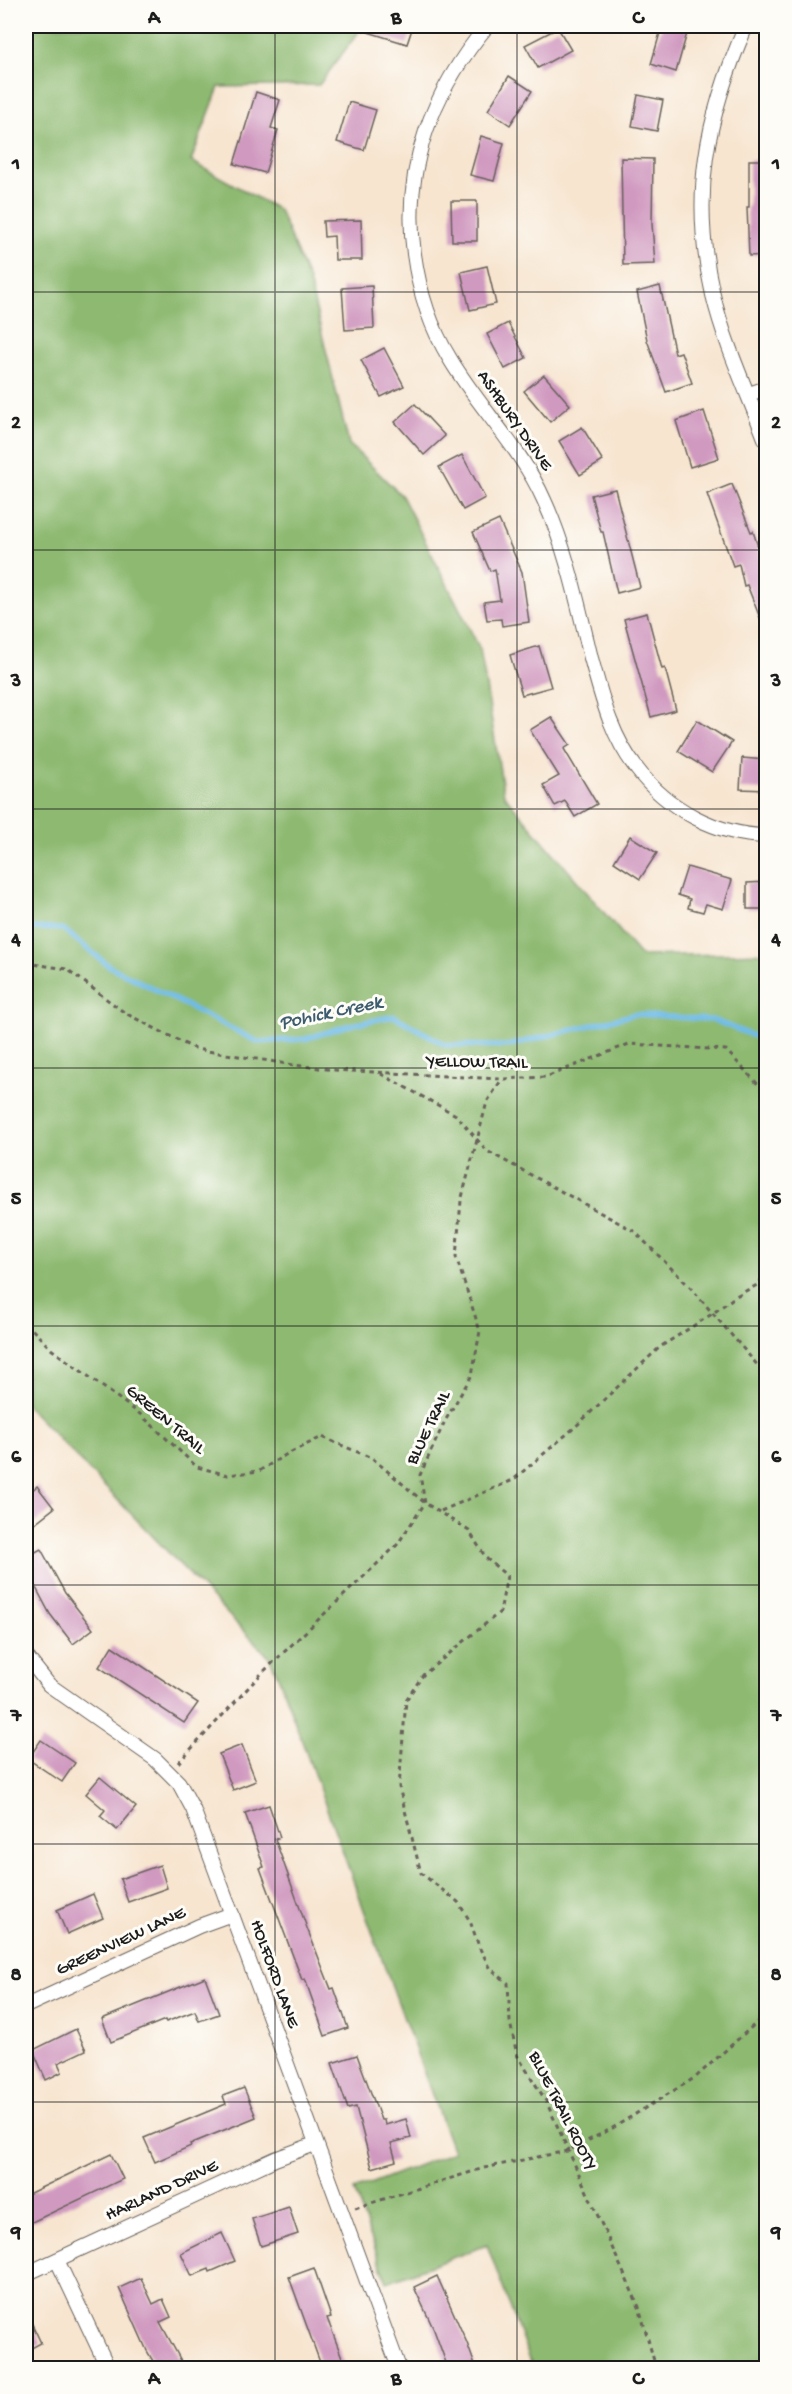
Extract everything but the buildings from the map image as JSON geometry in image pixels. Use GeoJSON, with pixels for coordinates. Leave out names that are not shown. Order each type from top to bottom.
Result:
{"type":"FeatureCollection","features":[{"type":"Feature","properties":{"kind":"street","name":"ASHBURY DRIVE"},"geometry":{"type":"LineString","coordinates":[[487,26],[465,51],[445,84],[429,119],[419,156],[413,197],[412,234],[417,276],[427,310],[449,359],[517,451],[544,500],[564,553],[608,717],[626,754],[649,784],[687,813],[727,830],[766,836]]}},
{"type":"Feature","properties":{"kind":"street"},"geometry":{"type":"LineString","coordinates":[[746,26],[730,63],[716,105],[705,152],[701,203],[704,250],[713,297],[727,342],[766,441]]}},
{"type":"Feature","properties":{"kind":"street"},"geometry":{"type":"LineString","coordinates":[[749,394],[766,388]]}},
{"type":"Feature","properties":{"kind":"street","name":"HOLFORD LANE"},"geometry":{"type":"LineString","coordinates":[[26,1656],[49,1685],[169,1771],[193,1809],[399,2368]]}},
{"type":"Feature","properties":{"kind":"street","name":"GREENVIEW LANE"},"geometry":{"type":"LineString","coordinates":[[26,2006],[199,1926],[232,1914]]}},
{"type":"Feature","properties":{"kind":"street","name":"HARLAND DRIVE"},"geometry":{"type":"LineString","coordinates":[[26,2274],[275,2159],[315,2144]]}},
{"type":"Feature","properties":{"kind":"street"},"geometry":{"type":"LineString","coordinates":[[57,2260],[108,2368]]}},
{"type":"Feature","properties":{"kind":"path"},"geometry":{"type":"LineString","coordinates":[[26,963],[67,969],[125,1013],[195,1049],[294,1065],[379,1073],[456,1115],[487,1151],[634,1231],[690,1287],[766,1375]]}},
{"type":"Feature","properties":{"kind":"path","name":"YELLOW TRAIL"},"geometry":{"type":"LineString","coordinates":[[379,1073],[502,1079],[546,1077],[629,1044],[726,1050],[766,1093]]}},
{"type":"Feature","properties":{"kind":"path","name":"BLUE TRAIL"},"geometry":{"type":"LineString","coordinates":[[425,1503],[420,1475],[445,1421],[472,1375],[480,1331],[456,1257],[461,1201],[487,1102],[502,1079]]}},
{"type":"Feature","properties":{"kind":"path"},"geometry":{"type":"LineString","coordinates":[[441,1511],[513,1480],[660,1347],[736,1296],[757,1285],[766,1274]]}},
{"type":"Feature","properties":{"kind":"path","name":"GREEN TRAIL"},"geometry":{"type":"LineString","coordinates":[[26,1323],[51,1349],[140,1414],[197,1467],[228,1476],[259,1471],[321,1437],[372,1458],[425,1503]]}},
{"type":"Feature","properties":{"kind":"path"},"geometry":{"type":"LineString","coordinates":[[169,1771],[184,1758],[262,1673],[397,1545],[425,1503]]}},
{"type":"Feature","properties":{"kind":"path","name":"BLUE TRAIL ROOTY"},"geometry":{"type":"LineString","coordinates":[[425,1503],[441,1511],[469,1531],[486,1558],[507,1576],[501,1612],[423,1675],[406,1700],[399,1787],[421,1873],[458,1902],[470,1921],[480,1949],[491,1969],[508,1983],[510,2022],[518,2055],[546,2101],[639,2307],[656,2368]]}},
{"type":"Feature","properties":{"kind":"path"},"geometry":{"type":"LineString","coordinates":[[342,2212],[484,2168],[567,2151],[611,2129],[696,2077],[766,2014]]}},
{"type":"Feature","properties":{"kind":"green space"},"geometry":{"type":"Polygon","coordinates":[[[26,26],[363,26],[319,85],[219,87],[191,161],[279,210],[309,281],[349,444],[402,496],[480,649],[504,795],[641,956],[766,953],[766,2368],[533,2368],[487,2245],[387,2282],[354,2190],[453,2152],[278,1676],[269,1657],[26,1405],[26,26]]]}},
{"type":"Feature","properties":{"kind":"waterway","name":"Pohick Creek"},"geometry":{"type":"LineString","coordinates":[[26,928],[63,929],[109,966],[258,1042],[305,1039],[346,1026],[394,1016],[446,1045],[507,1046],[635,1014],[713,1020],[766,1041]]}}]}
